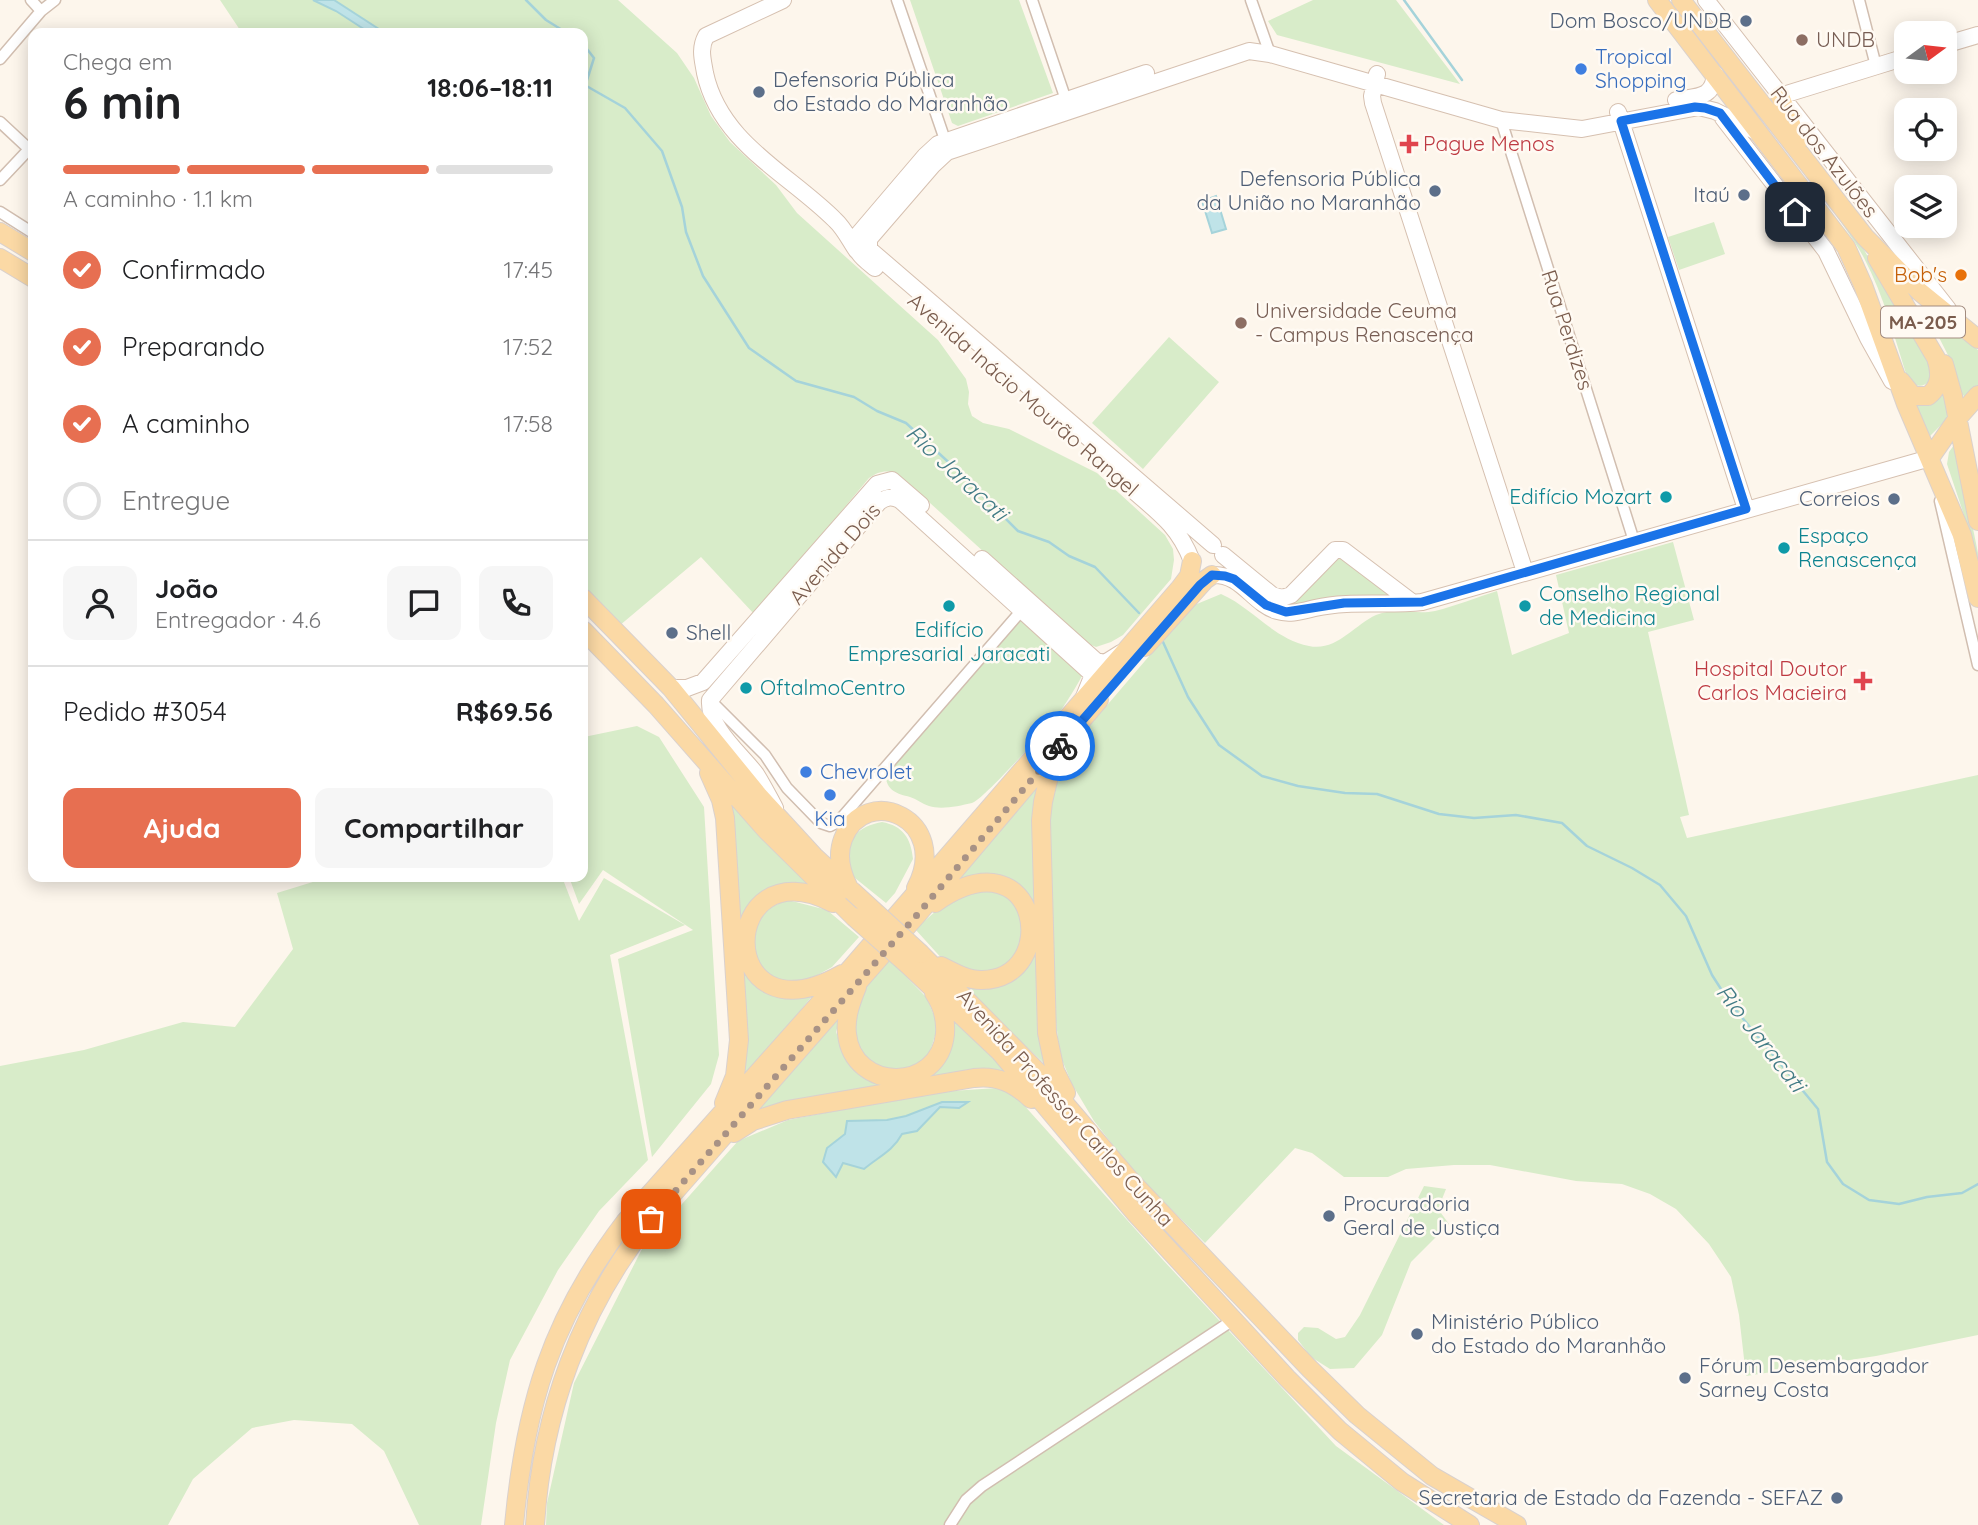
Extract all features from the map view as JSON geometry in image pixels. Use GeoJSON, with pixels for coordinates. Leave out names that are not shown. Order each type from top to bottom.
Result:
{"type":"FeatureCollection","features":[{"type":"Feature","properties":{"kind":"main road"},"geometry":{"type":"LineString","coordinates":[[783,0],[706,36],[702,54],[707,79],[720,111],[736,135],[835,220],[864,251]]}},
{"type":"Feature","properties":{"kind":"main road"},"geometry":{"type":"LineString","coordinates":[[1657,0],[1839,236],[1863,285],[1906,389],[1919,397],[1933,393],[1940,377],[1936,358],[1865,237]]}},
{"type":"Feature","properties":{"kind":"main road"},"geometry":{"type":"LineString","coordinates":[[1681,0],[1865,237],[1920,292],[1975,337]]}},
{"type":"Feature","properties":{"kind":"main road","name":"Rua dos Azulões"},"geometry":{"type":"LineString","coordinates":[[1706,0],[1933,291],[1975,337]]}},
{"type":"Feature","properties":{"kind":"main road"},"geometry":{"type":"LineString","coordinates":[[1957,41],[1978,35]]}},
{"type":"Feature","properties":{"kind":"main road"},"geometry":{"type":"LineString","coordinates":[[864,251],[855,242],[858,233],[925,156],[945,140],[1247,40],[1268,49],[1376,79],[1492,107],[1575,120],[1705,108],[1761,134]]}},
{"type":"Feature","properties":{"kind":"main road"},"geometry":{"type":"LineString","coordinates":[[864,251],[869,239],[932,166],[950,150],[1243,52],[1268,49]]}},
{"type":"Feature","properties":{"kind":"main road"},"geometry":{"type":"LineString","coordinates":[[1806,162],[1780,96],[1894,61]]}},
{"type":"Feature","properties":{"kind":"main road"},"geometry":{"type":"LineString","coordinates":[[1376,79],[1501,120],[1575,129],[1706,94],[1713,88],[1714,74]]}},
{"type":"Feature","properties":{"kind":"main road"},"geometry":{"type":"LineString","coordinates":[[1376,79],[1373,103],[1525,572]]}},
{"type":"Feature","properties":{"kind":"main road"},"geometry":{"type":"LineString","coordinates":[[1720,113],[1826,251],[1872,346],[1906,404]]}},
{"type":"Feature","properties":{"kind":"main road"},"geometry":{"type":"LineString","coordinates":[[1619,116],[1746,509]]}},
{"type":"Feature","properties":{"kind":"main road"},"geometry":{"type":"LineString","coordinates":[[0,232],[28,249]]}},
{"type":"Feature","properties":{"kind":"main road","name":"MA-205"},"geometry":{"type":"LineString","coordinates":[[1865,237],[1896,279],[1934,342],[1947,373],[1978,521]]}},
{"type":"Feature","properties":{"kind":"main road","name":"Avenida Inácio Mourão Rangel"},"geometry":{"type":"LineString","coordinates":[[864,251],[1272,595],[1282,598],[1291,595],[1335,550],[1343,550],[1413,603]]}},
{"type":"Feature","properties":{"kind":"main road","name":"Avenida Inácio Mourão Rangel"},"geometry":{"type":"LineString","coordinates":[[864,251],[1171,523],[1183,539],[1192,561]]}},
{"type":"Feature","properties":{"kind":"main road"},"geometry":{"type":"LineString","coordinates":[[0,258],[28,275]]}},
{"type":"Feature","properties":{"kind":"main road"},"geometry":{"type":"LineString","coordinates":[[1863,285],[1906,404],[1962,535],[1978,598]]}},
{"type":"Feature","properties":{"kind":"main road"},"geometry":{"type":"LineString","coordinates":[[1192,561],[1199,573],[1234,579],[1266,605],[1286,612],[1344,603],[1428,601],[1930,458],[1957,419],[1978,395]]}},
{"type":"Feature","properties":{"kind":"main road"},"geometry":{"type":"LineString","coordinates":[[1961,438],[1978,411]]}},
{"type":"Feature","properties":{"kind":"main road","name":"Avenida Dois"},"geometry":{"type":"LineString","coordinates":[[710,700],[872,489],[881,481],[892,480],[1096,661],[1107,662],[1129,648]]}},
{"type":"Feature","properties":{"kind":"main road","name":"Avenida Dois"},"geometry":{"type":"LineString","coordinates":[[671,688],[687,688],[703,682],[878,502],[893,497],[900,500],[1091,673],[1082,702]]}},
{"type":"Feature","properties":{"kind":"main road"},"geometry":{"type":"LineString","coordinates":[[514,1525],[527,1427],[541,1377],[568,1311],[592,1268],[625,1222],[708,1129],[856,973],[1055,752],[1200,585],[1221,569],[1218,550],[1200,546],[1193,552],[1185,582],[1082,702],[909,913]]}},
{"type":"Feature","properties":{"kind":"main road","name":"Avenida Professor Carlos Cunha"},"geometry":{"type":"LineString","coordinates":[[588,603],[671,688],[783,823],[852,891],[1000,1052],[1136,1214],[1233,1320],[1340,1431],[1402,1482],[1469,1525]]}},
{"type":"Feature","properties":{"kind":"main road","name":"Avenida Professor Carlos Cunha"},"geometry":{"type":"LineString","coordinates":[[588,635],[627,674],[766,830],[850,914],[916,961],[1038,1072],[1204,1259],[1376,1433],[1432,1476],[1517,1525]]}},
{"type":"Feature","properties":{"kind":"main road"},"geometry":{"type":"LineString","coordinates":[[710,700],[711,714],[759,779],[783,823]]}},
{"type":"Feature","properties":{"kind":"main road"},"geometry":{"type":"LineString","coordinates":[[704,726],[724,734]]}},
{"type":"Feature","properties":{"kind":"main road"},"geometry":{"type":"LineString","coordinates":[[697,752],[714,782],[725,818],[739,1040],[736,1076],[727,1099],[708,1129]]}},
{"type":"Feature","properties":{"kind":"main road"},"geometry":{"type":"LineString","coordinates":[[1055,752],[1041,820],[1047,1033],[1059,1083],[1089,1132]]}},
{"type":"Feature","properties":{"kind":"main road"},"geometry":{"type":"LineString","coordinates":[[852,891],[845,879],[840,858],[846,833],[852,824],[863,816],[879,812],[898,814],[918,831],[925,855],[921,878],[909,913]]}},
{"type":"Feature","properties":{"kind":"main road"},"geometry":{"type":"LineString","coordinates":[[909,913],[959,888],[984,881],[1000,884],[1020,898],[1027,908],[1030,921],[1031,935],[1024,957],[1010,971],[992,979],[971,979],[916,961]]}},
{"type":"Feature","properties":{"kind":"main road"},"geometry":{"type":"LineString","coordinates":[[850,914],[830,901],[808,893],[791,891],[778,894],[766,900],[753,913],[747,925],[745,948],[748,960],[757,973],[772,985],[788,991],[811,988],[856,973]]}},
{"type":"Feature","properties":{"kind":"main road"},"geometry":{"type":"LineString","coordinates":[[856,973],[846,1034],[850,1051],[869,1071],[899,1079],[932,1065],[945,1038],[944,1016],[916,961]]}},
{"type":"Feature","properties":{"kind":"main road"},"geometry":{"type":"LineString","coordinates":[[535,1525],[539,1475],[555,1400],[584,1324],[619,1262],[856,973]]}},
{"type":"Feature","properties":{"kind":"main road"},"geometry":{"type":"LineString","coordinates":[[709,1152],[746,1124],[772,1114],[984,1077],[1002,1080],[1017,1087],[1083,1151]]}},
{"type":"Feature","properties":{"kind":"street"},"geometry":{"type":"LineString","coordinates":[[31,0],[41,11]]}},
{"type":"Feature","properties":{"kind":"street"},"geometry":{"type":"LineString","coordinates":[[0,59],[41,11],[55,0]]}},
{"type":"Feature","properties":{"kind":"street"},"geometry":{"type":"LineString","coordinates":[[897,0],[945,140]]}},
{"type":"Feature","properties":{"kind":"street"},"geometry":{"type":"LineString","coordinates":[[1032,0],[1066,100]]}},
{"type":"Feature","properties":{"kind":"street"},"geometry":{"type":"LineString","coordinates":[[1251,0],[1268,49]]}},
{"type":"Feature","properties":{"kind":"street"},"geometry":{"type":"LineString","coordinates":[[1859,0],[1876,66]]}},
{"type":"Feature","properties":{"kind":"street","name":"Rua Perdizes"},"geometry":{"type":"LineString","coordinates":[[1501,120],[1634,541]]}},
{"type":"Feature","properties":{"kind":"street"},"geometry":{"type":"LineString","coordinates":[[0,122],[28,145]]}},
{"type":"Feature","properties":{"kind":"street"},"geometry":{"type":"LineString","coordinates":[[0,180],[28,150]]}},
{"type":"Feature","properties":{"kind":"street"},"geometry":{"type":"LineString","coordinates":[[0,212],[28,230]]}},
{"type":"Feature","properties":{"kind":"street"},"geometry":{"type":"LineString","coordinates":[[1930,458],[1978,665]]}},
{"type":"Feature","properties":{"kind":"street"},"geometry":{"type":"LineString","coordinates":[[710,700],[765,755],[787,788],[821,823],[826,826],[835,824],[1022,610]]}},
{"type":"Feature","properties":{"kind":"street"},"geometry":{"type":"LineString","coordinates":[[950,1525],[966,1500],[982,1486],[1233,1320]]}},
{"type":"Feature","properties":{"kind":"green space"},"geometry":{"type":"Polygon","coordinates":[[[220,0],[313,0],[362,28],[239,28],[220,0]]]}},
{"type":"Feature","properties":{"kind":"green space"},"geometry":{"type":"Polygon","coordinates":[[[334,0],[618,0],[677,53],[694,78],[711,116],[730,142],[776,185],[797,213],[938,340],[966,379],[972,416],[983,423],[1009,429],[1097,473],[1165,535],[1173,549],[1171,579],[1123,635],[1096,647],[1082,641],[897,473],[886,471],[869,478],[755,615],[701,557],[619,626],[588,593],[588,28],[377,28],[334,0]]]}},
{"type":"Feature","properties":{"kind":"green space"},"geometry":{"type":"Polygon","coordinates":[[[910,0],[1019,0],[1053,93],[958,126],[952,123],[910,0]]]}},
{"type":"Feature","properties":{"kind":"green space"},"geometry":{"type":"Polygon","coordinates":[[[1313,0],[1396,0],[1460,84],[1277,35],[1268,21],[1313,0]]]}},
{"type":"Feature","properties":{"kind":"green space"},"geometry":{"type":"Polygon","coordinates":[[[1826,198],[1863,248],[1928,362],[1932,371],[1930,381],[1924,385],[1916,385],[1908,380],[1889,318],[1871,272],[1826,198]]]}},
{"type":"Feature","properties":{"kind":"green space"},"geometry":{"type":"Polygon","coordinates":[[[1714,222],[1725,254],[1679,270],[1668,237],[1714,222]]]}},
{"type":"Feature","properties":{"kind":"green space"},"geometry":{"type":"Polygon","coordinates":[[[1924,308],[1978,350],[1978,385],[1965,397],[1951,361],[1924,308]]]}},
{"type":"Feature","properties":{"kind":"green space"},"geometry":{"type":"Polygon","coordinates":[[[1169,337],[1219,382],[1143,469],[1092,423],[1169,337]]]}},
{"type":"Feature","properties":{"kind":"green space"},"geometry":{"type":"Polygon","coordinates":[[[1944,394],[1949,417],[1930,436],[1916,405],[1932,403],[1944,394]]]}},
{"type":"Feature","properties":{"kind":"green space"},"geometry":{"type":"Polygon","coordinates":[[[1954,445],[1978,553],[1978,576],[1964,515],[1947,464],[1949,452],[1954,445]]]}},
{"type":"Feature","properties":{"kind":"green space"},"geometry":{"type":"Polygon","coordinates":[[[1673,542],[1694,620],[1648,632],[1689,815],[1680,817],[1687,838],[1978,775],[1978,1335],[1876,1356],[1746,1376],[1739,1315],[1731,1277],[1709,1244],[1676,1209],[1650,1194],[1622,1184],[1576,1181],[1490,1165],[1406,1169],[1388,1177],[1344,1177],[1312,1153],[1295,1148],[1205,1243],[1135,1173],[1094,1121],[1072,1084],[1060,1055],[1056,1022],[1049,815],[1051,789],[1073,745],[1192,606],[1221,594],[1284,636],[1296,642],[1319,647],[1344,637],[1376,615],[1398,611],[1435,611],[1497,591],[1512,655],[1569,633],[1556,575],[1673,542]]]}},
{"type":"Feature","properties":{"kind":"green space"},"geometry":{"type":"Polygon","coordinates":[[[1337,555],[1392,596],[1348,595],[1285,606],[1337,555]]]}},
{"type":"Feature","properties":{"kind":"green space"},"geometry":{"type":"Polygon","coordinates":[[[1020,619],[1082,675],[1058,715],[1001,778],[972,803],[934,807],[890,788],[886,774],[1020,619]]]}},
{"type":"Feature","properties":{"kind":"green space"},"geometry":{"type":"Polygon","coordinates":[[[637,726],[659,737],[704,807],[719,1055],[711,1084],[652,1157],[618,959],[693,930],[603,870],[579,904],[571,882],[588,882],[588,736],[637,726]]]}},
{"type":"Feature","properties":{"kind":"green space"},"geometry":{"type":"Polygon","coordinates":[[[1036,787],[1039,789],[1048,1067],[960,984],[975,987],[1034,943],[998,877],[978,876],[953,883],[1036,787]]]}},
{"type":"Feature","properties":{"kind":"green space"},"geometry":{"type":"Polygon","coordinates":[[[728,802],[815,890],[791,886],[775,888],[761,896],[744,913],[742,959],[750,976],[779,996],[813,995],[732,1094],[728,802]]]}},
{"type":"Feature","properties":{"kind":"green space"},"geometry":{"type":"Polygon","coordinates":[[[882,822],[905,834],[913,859],[895,893],[886,903],[850,874],[849,864],[850,846],[857,833],[882,822]]]}},
{"type":"Feature","properties":{"kind":"green space"},"geometry":{"type":"Polygon","coordinates":[[[604,878],[685,925],[610,955],[648,1160],[599,1211],[558,1270],[510,1360],[496,1423],[481,1525],[419,1525],[384,1451],[352,1424],[294,1420],[252,1428],[193,1479],[168,1525],[0,1525],[0,1066],[84,1050],[183,1022],[235,1027],[293,949],[277,893],[313,882],[564,882],[579,921],[604,878]]]}},
{"type":"Feature","properties":{"kind":"green space"},"geometry":{"type":"Polygon","coordinates":[[[966,889],[1002,890],[1023,914],[1021,947],[1008,965],[977,974],[945,962],[915,929],[966,889]]]}},
{"type":"Feature","properties":{"kind":"green space"},"geometry":{"type":"Polygon","coordinates":[[[788,900],[827,910],[859,937],[832,967],[805,982],[775,981],[762,966],[753,949],[752,931],[756,922],[763,913],[788,900]]]}},
{"type":"Feature","properties":{"kind":"green space"},"geometry":{"type":"Polygon","coordinates":[[[890,960],[927,998],[938,1026],[929,1055],[910,1069],[882,1070],[862,1060],[850,1034],[856,1002],[890,960]]]}},
{"type":"Feature","properties":{"kind":"green space"},"geometry":{"type":"Polygon","coordinates":[[[843,1008],[836,1032],[846,1058],[863,1076],[930,1072],[949,1013],[969,1027],[1011,1078],[755,1112],[843,1008]]]}},
{"type":"Feature","properties":{"kind":"green space"},"geometry":{"type":"Polygon","coordinates":[[[997,1088],[1014,1094],[1163,1260],[1336,1446],[1444,1525],[546,1525],[547,1503],[574,1383],[642,1249],[738,1141],[788,1120],[936,1092],[997,1088]]]}},
{"type":"Feature","properties":{"kind":"green space"},"geometry":{"type":"Polygon","coordinates":[[[1424,1186],[1446,1189],[1438,1209],[1449,1224],[1411,1262],[1382,1335],[1354,1368],[1330,1369],[1311,1357],[1298,1340],[1298,1333],[1304,1327],[1318,1328],[1336,1339],[1345,1337],[1360,1315],[1424,1186]]]}},
{"type":"Feature","properties":{"kind":"water"},"geometry":{"type":"Polygon","coordinates":[[[313,0],[334,0],[377,28],[362,28],[313,0]]]}},
{"type":"Feature","properties":{"kind":"water"},"geometry":{"type":"Polygon","coordinates":[[[1216,196],[1226,229],[1212,233],[1202,201],[1216,196]]]}},
{"type":"Feature","properties":{"kind":"water"},"geometry":{"type":"Polygon","coordinates":[[[942,1102],[968,1102],[959,1108],[940,1107],[917,1131],[902,1134],[890,1149],[864,1169],[843,1163],[836,1177],[823,1162],[827,1148],[845,1134],[847,1121],[887,1120],[906,1116],[942,1102]]]}},
{"type":"Feature","properties":{"kind":"waterway"},"geometry":{"type":"LineString","coordinates":[[526,0],[546,20],[559,28]]}},
{"type":"Feature","properties":{"kind":"waterway"},"geometry":{"type":"LineString","coordinates":[[1404,0],[1462,80]]}},
{"type":"Feature","properties":{"kind":"waterway"},"geometry":{"type":"LineString","coordinates":[[588,50],[594,58],[588,77]]}},
{"type":"Feature","properties":{"kind":"waterway","name":"Rio Jaracati"},"geometry":{"type":"LineString","coordinates":[[588,87],[625,108],[662,151],[682,207],[686,232],[703,276],[749,348],[796,381],[854,397],[877,411],[906,423],[1018,531],[1049,542],[1069,556],[1095,567],[1139,613]]}},
{"type":"Feature","properties":{"kind":"waterway","name":"Rio Jaracati"},"geometry":{"type":"LineString","coordinates":[[1163,642],[1188,697],[1219,745],[1262,776],[1298,786],[1345,793],[1377,794],[1439,814],[1474,818],[1516,815],[1562,823],[1587,846],[1660,885],[1686,916],[1712,975],[1730,1003],[1818,1109],[1827,1162],[1843,1184],[1869,1200],[1899,1204],[1962,1193],[1978,1184]]}},
{"type":"Feature","properties":{"kind":"way so far"},"geometry":{"type":"LineString","coordinates":[[651,1219],[917,915],[1060,746]]}},
{"type":"Feature","properties":{"kind":"place","name":"Dom Bosco/UNDB"},"geometry":{"type":"Point","coordinates":[1746,21]}},
{"type":"Feature","properties":{"kind":"place","name":"UNDB"},"geometry":{"type":"Point","coordinates":[1802,40]}},
{"type":"Feature","properties":{"kind":"place","name":"Tropical Shopping"},"geometry":{"type":"Point","coordinates":[1581,69]}},
{"type":"Feature","properties":{"kind":"place","name":"Defensoria Pública do Estado do Maranhão"},"geometry":{"type":"Point","coordinates":[759,92]}},
{"type":"Feature","properties":{"kind":"place","name":"Pague Menos"},"geometry":{"type":"Point","coordinates":[1409,144]}},
{"type":"Feature","properties":{"kind":"place","name":"Defensoria Pública da União no Maranhão"},"geometry":{"type":"Point","coordinates":[1435,191]}},
{"type":"Feature","properties":{"kind":"place","name":"Itaú"},"geometry":{"type":"Point","coordinates":[1744,195]}},
{"type":"Feature","properties":{"kind":"place","name":"Bob's"},"geometry":{"type":"Point","coordinates":[1961,275]}},
{"type":"Feature","properties":{"kind":"place","name":"Universidade Ceuma - Campus Renascença"},"geometry":{"type":"Point","coordinates":[1241,323]}},
{"type":"Feature","properties":{"kind":"place","name":"Edifício Mozart"},"geometry":{"type":"Point","coordinates":[1666,497]}},
{"type":"Feature","properties":{"kind":"place","name":"Correios"},"geometry":{"type":"Point","coordinates":[1894,499]}},
{"type":"Feature","properties":{"kind":"place","name":"Espaço Renascença"},"geometry":{"type":"Point","coordinates":[1784,548]}},
{"type":"Feature","properties":{"kind":"place","name":"Edifício Empresarial Jaracati"},"geometry":{"type":"Point","coordinates":[949,606]}},
{"type":"Feature","properties":{"kind":"place","name":"Conselho Regional de Medicina"},"geometry":{"type":"Point","coordinates":[1525,606]}},
{"type":"Feature","properties":{"kind":"place","name":"Shell"},"geometry":{"type":"Point","coordinates":[672,633]}},
{"type":"Feature","properties":{"kind":"place","name":"Hospital Doutor Carlos Macieira"},"geometry":{"type":"Point","coordinates":[1863,681]}},
{"type":"Feature","properties":{"kind":"place","name":"OftalmoCentro"},"geometry":{"type":"Point","coordinates":[746,688]}},
{"type":"Feature","properties":{"kind":"place","name":"Chevrolet"},"geometry":{"type":"Point","coordinates":[806,772]}},
{"type":"Feature","properties":{"kind":"place","name":"Kia"},"geometry":{"type":"Point","coordinates":[830,795]}},
{"type":"Feature","properties":{"kind":"place","name":"Procuradoria Geral de Justiça"},"geometry":{"type":"Point","coordinates":[1329,1216]}},
{"type":"Feature","properties":{"kind":"place","name":"Ministério Público do Estado do Maranhão"},"geometry":{"type":"Point","coordinates":[1417,1334]}},
{"type":"Feature","properties":{"kind":"place","name":"Fórum Desembargador Sarney Costa"},"geometry":{"type":"Point","coordinates":[1685,1378]}},
{"type":"Feature","properties":{"kind":"place","name":"Secretaria de Estado da Fazenda - SEFAZ"},"geometry":{"type":"Point","coordinates":[1837,1498]}},
{"type":"Feature","properties":{"kind":"route"},"geometry":{"type":"LineString","coordinates":[[1060,746],[1200,585],[1212,575],[1234,579],[1266,605],[1286,612],[1344,603],[1422,602],[1746,509],[1621,121],[1695,107],[1720,113],[1795,212]]}}]}
